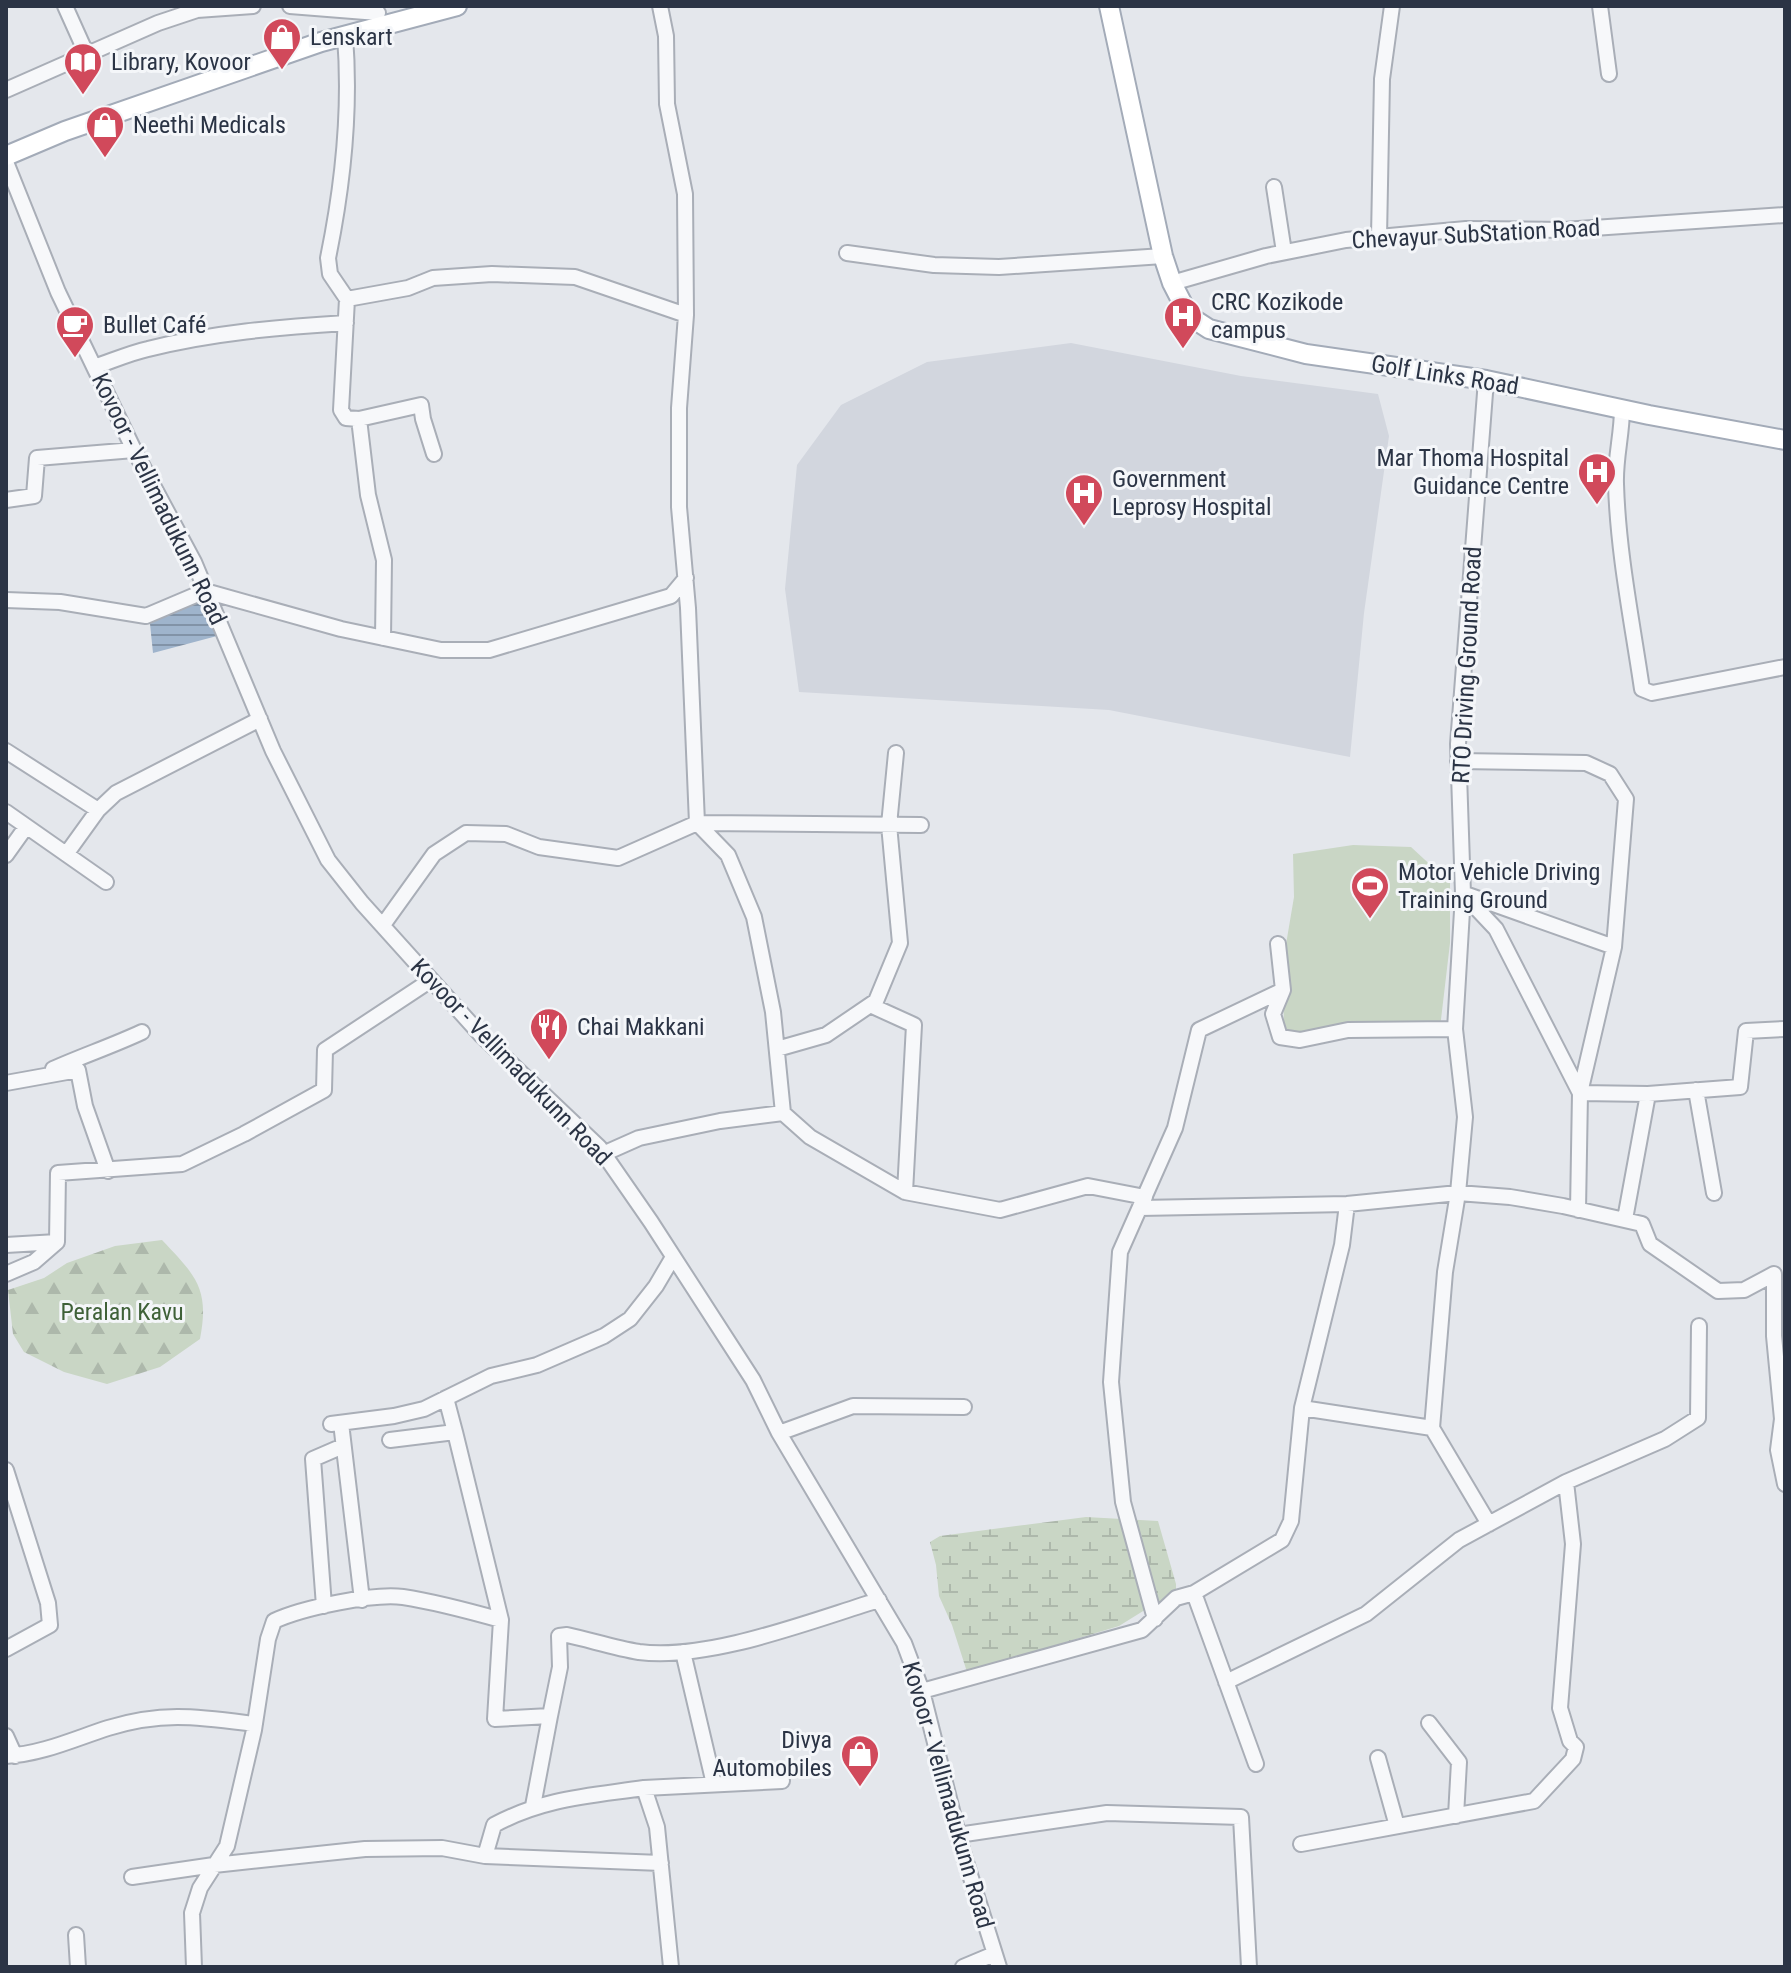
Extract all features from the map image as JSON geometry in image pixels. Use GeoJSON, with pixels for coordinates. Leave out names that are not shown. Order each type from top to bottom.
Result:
{"type":"FeatureCollection","features":[{"type":"Feature","properties":{"kind":"main road"},"geometry":{"type":"LineString","coordinates":[[6,142],[317,31],[394,12],[457,6]]}},
{"type":"Feature","properties":{"kind":"main road","name":"Golf Links Road"},"geometry":{"type":"LineString","coordinates":[[1109,6],[1163,256],[1172,283],[1189,316],[1209,329],[1306,354],[1486,380],[1785,440]]}},
{"type":"Feature","properties":{"kind":"main road"},"geometry":{"type":"LineString","coordinates":[[6,159],[65,131],[345,36],[394,12]]}},
{"type":"Feature","properties":{"kind":"street"},"geometry":{"type":"LineString","coordinates":[[65,6],[87,55]]}},
{"type":"Feature","properties":{"kind":"street"},"geometry":{"type":"LineString","coordinates":[[158,23],[164,6]]}},
{"type":"Feature","properties":{"kind":"street"},"geometry":{"type":"LineString","coordinates":[[6,90],[158,23],[197,10],[253,6]]}},
{"type":"Feature","properties":{"kind":"street"},"geometry":{"type":"LineString","coordinates":[[290,6],[394,12]]}},
{"type":"Feature","properties":{"kind":"street"},"geometry":{"type":"LineString","coordinates":[[660,6],[666,36],[667,104],[685,194],[686,315],[678,450],[679,507],[686,578],[697,823],[728,855],[754,917],[773,1012],[783,1113],[810,1137],[905,1192],[1000,1210],[1088,1186],[1142,1203],[1347,1204],[1458,1193],[1510,1197],[1642,1224],[1650,1244],[1718,1291],[1744,1290],[1774,1274],[1774,1336],[1783,1406],[1778,1450],[1785,1484]]}},
{"type":"Feature","properties":{"kind":"street"},"geometry":{"type":"LineString","coordinates":[[1379,237],[1382,79],[1392,6]]}},
{"type":"Feature","properties":{"kind":"street"},"geometry":{"type":"LineString","coordinates":[[1600,6],[1609,74]]}},
{"type":"Feature","properties":{"kind":"street"},"geometry":{"type":"LineString","coordinates":[[345,36],[348,86],[346,130],[339,198],[328,258],[330,274],[347,299],[341,410],[346,418],[359,419],[421,405],[434,454]]}},
{"type":"Feature","properties":{"kind":"street","name":"Kovoor - Vellimadukunn Road"},"geometry":{"type":"LineString","coordinates":[[6,159],[58,292],[134,450],[194,562],[315,839],[362,903],[481,1035],[599,1147],[753,1380],[779,1433],[904,1643],[922,1691],[958,1835],[996,1960]]}},
{"type":"Feature","properties":{"kind":"street"},"geometry":{"type":"LineString","coordinates":[[1274,187],[1284,252]]}},
{"type":"Feature","properties":{"kind":"street","name":"Chevayur SubStation Road"},"geometry":{"type":"LineString","coordinates":[[1172,283],[1284,252],[1346,240],[1466,229],[1564,230],[1785,215]]}},
{"type":"Feature","properties":{"kind":"street"},"geometry":{"type":"LineString","coordinates":[[847,253],[934,265],[999,267],[1163,256]]}},
{"type":"Feature","properties":{"kind":"street"},"geometry":{"type":"LineString","coordinates":[[347,299],[408,288],[433,278],[492,274],[575,277],[686,315]]}},
{"type":"Feature","properties":{"kind":"street"},"geometry":{"type":"LineString","coordinates":[[94,367],[146,349],[186,341],[297,326],[346,323]]}},
{"type":"Feature","properties":{"kind":"street","name":"RTO Driving Ground Road"},"geometry":{"type":"LineString","coordinates":[[1432,1428],[1444,1285],[1458,1193],[1465,1117],[1455,1029],[1463,894],[1458,761],[1486,380]]}},
{"type":"Feature","properties":{"kind":"street"},"geometry":{"type":"LineString","coordinates":[[1622,409],[1615,481],[1629,620],[1642,689],[1652,693],[1785,667]]}},
{"type":"Feature","properties":{"kind":"street"},"geometry":{"type":"LineString","coordinates":[[359,419],[368,495],[384,560],[383,638]]}},
{"type":"Feature","properties":{"kind":"street"},"geometry":{"type":"LineString","coordinates":[[6,500],[34,496],[37,458],[134,450]]}},
{"type":"Feature","properties":{"kind":"street"},"geometry":{"type":"LineString","coordinates":[[7,602],[60,602],[146,616],[205,591],[383,638],[441,650],[489,650],[671,596],[686,578]]}},
{"type":"Feature","properties":{"kind":"street"},"geometry":{"type":"LineString","coordinates":[[67,853],[98,810],[116,793],[260,719]]}},
{"type":"Feature","properties":{"kind":"street"},"geometry":{"type":"LineString","coordinates":[[6,751],[98,810]]}},
{"type":"Feature","properties":{"kind":"street"},"geometry":{"type":"LineString","coordinates":[[777,1049],[826,1035],[876,1001],[900,943],[889,825],[896,753]]}},
{"type":"Feature","properties":{"kind":"street"},"geometry":{"type":"LineString","coordinates":[[1458,761],[1586,763],[1610,774],[1626,799],[1614,947],[1580,1093],[1578,1210]]}},
{"type":"Feature","properties":{"kind":"street"},"geometry":{"type":"LineString","coordinates":[[6,812],[106,882]]}},
{"type":"Feature","properties":{"kind":"street"},"geometry":{"type":"LineString","coordinates":[[383,925],[434,854],[466,833],[506,834],[539,847],[618,858],[697,823],[921,825]]}},
{"type":"Feature","properties":{"kind":"street"},"geometry":{"type":"LineString","coordinates":[[6,855],[26,827]]}},
{"type":"Feature","properties":{"kind":"street"},"geometry":{"type":"LineString","coordinates":[[1463,894],[1614,947]]}},
{"type":"Feature","properties":{"kind":"street"},"geometry":{"type":"LineString","coordinates":[[1463,894],[1496,929],[1580,1093]]}},
{"type":"Feature","properties":{"kind":"street"},"geometry":{"type":"LineString","coordinates":[[1278,944],[1283,990],[1273,1014],[1280,1037],[1300,1040],[1348,1030],[1455,1029]]}},
{"type":"Feature","properties":{"kind":"street"},"geometry":{"type":"LineString","coordinates":[[6,1274],[34,1262],[57,1242],[58,1173],[182,1164],[302,1104],[324,1090],[325,1050],[431,980]]}},
{"type":"Feature","properties":{"kind":"street"},"geometry":{"type":"LineString","coordinates":[[1155,1619],[1123,1502],[1111,1382],[1120,1252],[1175,1128],[1199,1030],[1283,990]]}},
{"type":"Feature","properties":{"kind":"street"},"geometry":{"type":"LineString","coordinates":[[870,1005],[914,1025],[905,1192]]}},
{"type":"Feature","properties":{"kind":"street"},"geometry":{"type":"LineString","coordinates":[[1580,1093],[1648,1094],[1740,1087],[1746,1031],[1785,1029]]}},
{"type":"Feature","properties":{"kind":"street"},"geometry":{"type":"LineString","coordinates":[[38,1076],[142,1032]]}},
{"type":"Feature","properties":{"kind":"street"},"geometry":{"type":"LineString","coordinates":[[6,1083],[78,1070],[85,1106],[108,1171]]}},
{"type":"Feature","properties":{"kind":"street"},"geometry":{"type":"LineString","coordinates":[[1696,1090],[1714,1193]]}},
{"type":"Feature","properties":{"kind":"street"},"geometry":{"type":"LineString","coordinates":[[1625,1219],[1648,1094]]}},
{"type":"Feature","properties":{"kind":"street"},"geometry":{"type":"LineString","coordinates":[[603,1154],[639,1138],[720,1121],[783,1113]]}},
{"type":"Feature","properties":{"kind":"street"},"geometry":{"type":"LineString","coordinates":[[922,1691],[1142,1630],[1176,1598],[1194,1593],[1282,1540],[1291,1521],[1302,1408],[1342,1245],[1347,1204]]}},
{"type":"Feature","properties":{"kind":"street"},"geometry":{"type":"LineString","coordinates":[[6,1245],[57,1242]]}},
{"type":"Feature","properties":{"kind":"street"},"geometry":{"type":"LineString","coordinates":[[362,1600],[343,1446],[336,1424],[424,1409],[491,1376],[537,1365],[604,1336],[630,1319],[656,1286],[673,1257]]}},
{"type":"Feature","properties":{"kind":"street"},"geometry":{"type":"LineString","coordinates":[[1226,1682],[1366,1614],[1459,1540],[1566,1482],[1665,1439],[1698,1418],[1699,1326]]}},
{"type":"Feature","properties":{"kind":"street"},"geometry":{"type":"LineString","coordinates":[[446,1398],[501,1620],[495,1719],[550,1716]]}},
{"type":"Feature","properties":{"kind":"street"},"geometry":{"type":"LineString","coordinates":[[779,1433],[853,1406],[964,1407]]}},
{"type":"Feature","properties":{"kind":"street"},"geometry":{"type":"LineString","coordinates":[[1302,1408],[1432,1428],[1489,1524]]}},
{"type":"Feature","properties":{"kind":"street"},"geometry":{"type":"LineString","coordinates":[[390,1440],[455,1432]]}},
{"type":"Feature","properties":{"kind":"street"},"geometry":{"type":"LineString","coordinates":[[324,1606],[313,1459],[343,1446]]}},
{"type":"Feature","properties":{"kind":"street"},"geometry":{"type":"LineString","coordinates":[[6,1470],[48,1603],[50,1625],[6,1649]]}},
{"type":"Feature","properties":{"kind":"street"},"geometry":{"type":"LineString","coordinates":[[1301,1844],[1534,1801],[1573,1759],[1576,1747],[1570,1741],[1560,1708],[1573,1544],[1566,1482]]}},
{"type":"Feature","properties":{"kind":"street"},"geometry":{"type":"LineString","coordinates":[[1194,1593],[1256,1764]]}},
{"type":"Feature","properties":{"kind":"street"},"geometry":{"type":"LineString","coordinates":[[194,1967],[192,1913],[200,1888],[227,1846],[255,1724],[268,1639],[274,1621],[324,1606],[400,1596],[501,1620]]}},
{"type":"Feature","properties":{"kind":"street"},"geometry":{"type":"LineString","coordinates":[[533,1806],[560,1667],[559,1636],[567,1635],[639,1652],[692,1652],[777,1631],[879,1600]]}},
{"type":"Feature","properties":{"kind":"street"},"geometry":{"type":"LineString","coordinates":[[683,1652],[714,1784]]}},
{"type":"Feature","properties":{"kind":"street"},"geometry":{"type":"LineString","coordinates":[[6,1736],[10,1756],[67,1743],[110,1727],[158,1717],[180,1715],[255,1724]]}},
{"type":"Feature","properties":{"kind":"street"},"geometry":{"type":"LineString","coordinates":[[1429,1723],[1459,1762],[1456,1816]]}},
{"type":"Feature","properties":{"kind":"street"},"geometry":{"type":"LineString","coordinates":[[1378,1758],[1397,1826]]}},
{"type":"Feature","properties":{"kind":"street"},"geometry":{"type":"LineString","coordinates":[[485,1856],[494,1825],[533,1806],[644,1788],[782,1781]]}},
{"type":"Feature","properties":{"kind":"street"},"geometry":{"type":"LineString","coordinates":[[644,1788],[657,1827],[671,1967]]}},
{"type":"Feature","properties":{"kind":"street"},"geometry":{"type":"LineString","coordinates":[[958,1835],[1107,1813],[1241,1817],[1249,1967]]}},
{"type":"Feature","properties":{"kind":"street"},"geometry":{"type":"LineString","coordinates":[[132,1877],[365,1849],[442,1848],[485,1856],[661,1863]]}},
{"type":"Feature","properties":{"kind":"street"},"geometry":{"type":"LineString","coordinates":[[76,1935],[78,1967]]}},
{"type":"Feature","properties":{"kind":"street"},"geometry":{"type":"LineString","coordinates":[[963,1967],[996,1960]]}},
{"type":"Feature","properties":{"kind":"shaded area","name":"Government Leprosy Hospital"},"geometry":{"type":"Polygon","coordinates":[[[1071,343],[1241,376],[1378,394],[1389,436],[1364,613],[1350,757],[1109,710],[799,692],[785,589],[797,465],[841,405],[927,362],[1071,343]]]}},
{"type":"Feature","properties":{"kind":"green space","name":"Motor Vehicle Driving Training Ground"},"geometry":{"type":"Polygon","coordinates":[[[1353,845],[1411,847],[1450,883],[1450,943],[1440,1028],[1284,1036],[1283,962],[1294,897],[1293,854],[1353,845]]]}},
{"type":"Feature","properties":{"kind":"green space","name":"Peralan Kavu"},"geometry":{"type":"Polygon","coordinates":[[[162,1240],[191,1273],[201,1294],[203,1322],[200,1339],[160,1367],[107,1384],[64,1372],[24,1352],[13,1334],[8,1290],[44,1278],[67,1263],[115,1246],[162,1240]]]}},
{"type":"Feature","properties":{"kind":"green space"},"geometry":{"type":"Polygon","coordinates":[[[1086,1517],[1158,1521],[1176,1584],[1176,1598],[1148,1608],[1119,1626],[967,1672],[939,1596],[930,1542],[940,1536],[1086,1517]]]}},
{"type":"Feature","properties":{"kind":"water"},"geometry":{"type":"Polygon","coordinates":[[[195,593],[217,636],[153,653],[149,614],[195,593]]]}},
{"type":"Feature","properties":{"kind":"place","name":"Lenskart"},"geometry":{"type":"Point","coordinates":[282,71]}},
{"type":"Feature","properties":{"kind":"place","name":"Library, Kovoor"},"geometry":{"type":"Point","coordinates":[83,96]}},
{"type":"Feature","properties":{"kind":"place","name":"Neethi Medicals"},"geometry":{"type":"Point","coordinates":[105,159]}},
{"type":"Feature","properties":{"kind":"place","name":"CRC Kozikode campus"},"geometry":{"type":"Point","coordinates":[1183,350]}},
{"type":"Feature","properties":{"kind":"place","name":"Bullet Café"},"geometry":{"type":"Point","coordinates":[75,359]}},
{"type":"Feature","properties":{"kind":"place","name":"Mar Thoma Hospital Guidance Centre"},"geometry":{"type":"Point","coordinates":[1597,506]}},
{"type":"Feature","properties":{"kind":"place","name":"Government Leprosy Hospital"},"geometry":{"type":"Point","coordinates":[1084,527]}},
{"type":"Feature","properties":{"kind":"place","name":"Motor Vehicle Driving Training Ground"},"geometry":{"type":"Point","coordinates":[1370,920]}},
{"type":"Feature","properties":{"kind":"place","name":"Chai Makkani"},"geometry":{"type":"Point","coordinates":[549,1061]}},
{"type":"Feature","properties":{"kind":"place","name":"Divya Automobiles"},"geometry":{"type":"Point","coordinates":[860,1788]}}]}
